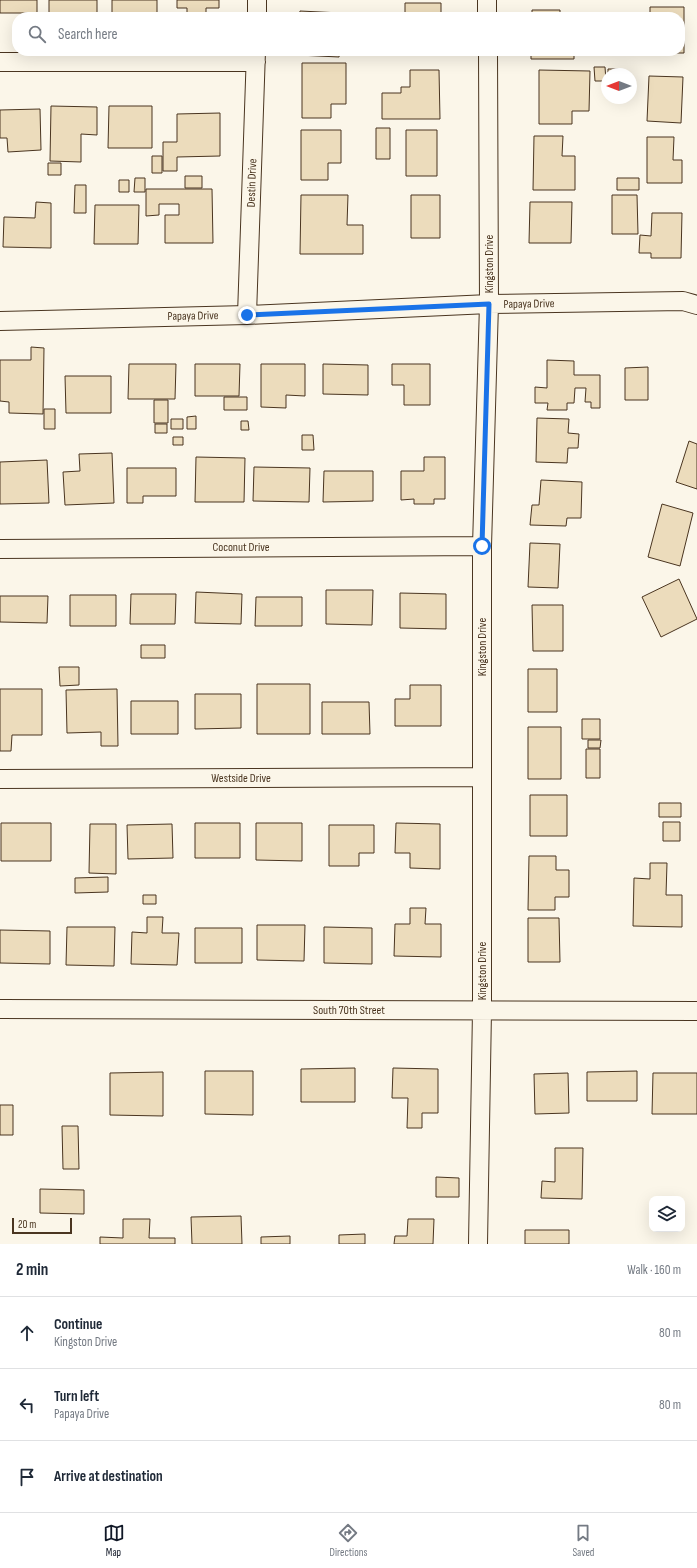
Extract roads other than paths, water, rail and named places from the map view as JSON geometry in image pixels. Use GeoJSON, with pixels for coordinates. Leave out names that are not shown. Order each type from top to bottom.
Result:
{"type":"FeatureCollection","features":[{"type":"Feature","properties":{"kind":"street"},"geometry":{"type":"LineString","coordinates":[[257,0],[257,12]]}},
{"type":"Feature","properties":{"kind":"street"},"geometry":{"type":"LineString","coordinates":[[487,0],[487,12]]}},
{"type":"Feature","properties":{"kind":"street","name":"Kingston Drive"},"geometry":{"type":"LineString","coordinates":[[478,1244],[482,1010],[482,546],[489,304],[488,56]]}},
{"type":"Feature","properties":{"kind":"street"},"geometry":{"type":"LineString","coordinates":[[0,62],[256,57]]}},
{"type":"Feature","properties":{"kind":"street","name":"Destin Drive"},"geometry":{"type":"LineString","coordinates":[[247,315],[256,57]]}},
{"type":"Feature","properties":{"kind":"street","name":"Papaya Drive"},"geometry":{"type":"LineString","coordinates":[[0,321],[247,315],[489,304],[683,301],[697,305]]}},
{"type":"Feature","properties":{"kind":"street","name":"Coconut Drive"},"geometry":{"type":"LineString","coordinates":[[0,548],[482,546]]}},
{"type":"Feature","properties":{"kind":"street","name":"Westside Drive"},"geometry":{"type":"LineString","coordinates":[[0,779],[482,777]]}},
{"type":"Feature","properties":{"kind":"street","name":"South 70th Street"},"geometry":{"type":"LineString","coordinates":[[0,1009],[697,1011]]}}]}
